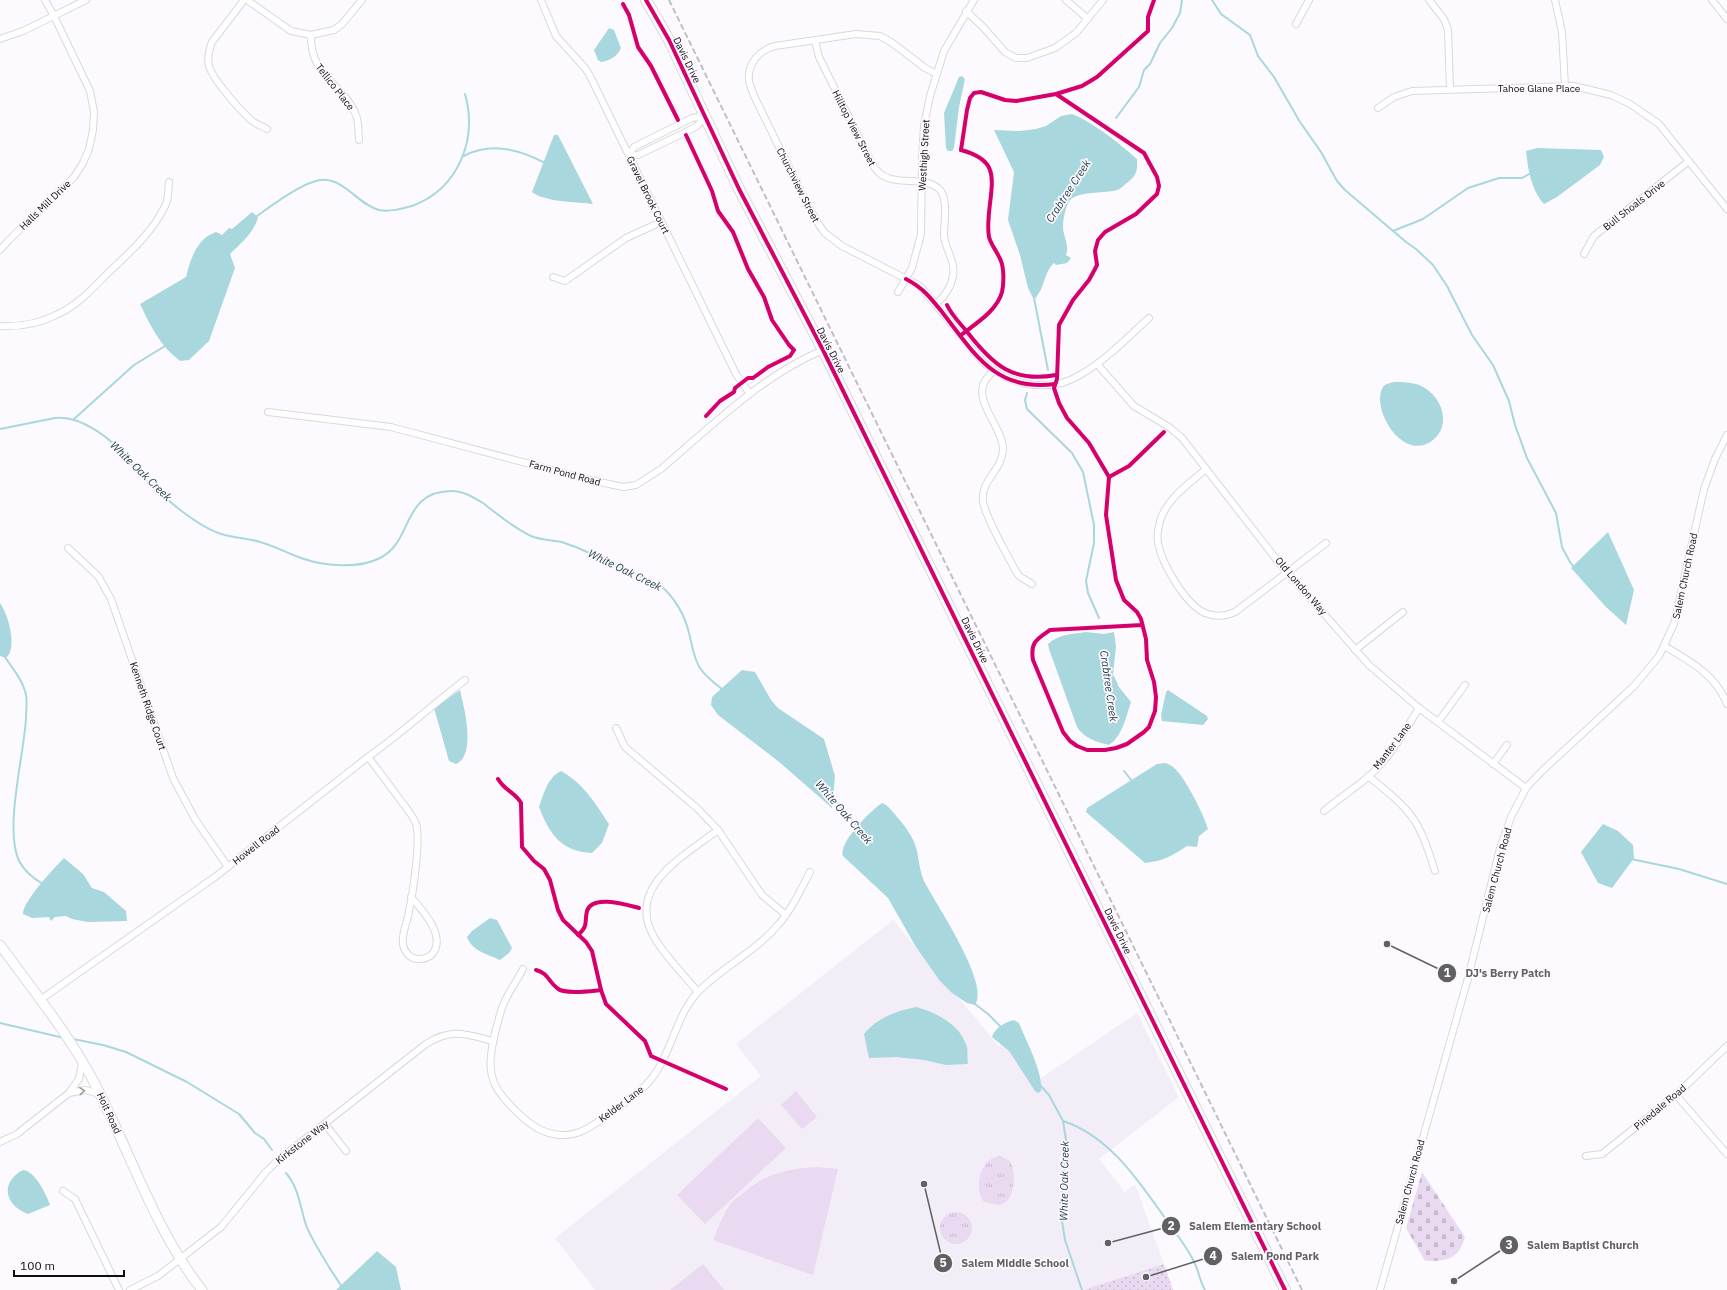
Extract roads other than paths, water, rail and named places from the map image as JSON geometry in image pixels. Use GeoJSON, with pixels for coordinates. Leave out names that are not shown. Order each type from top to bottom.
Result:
{"type":"FeatureCollection","features":[{"type":"Feature","properties":{"kind":"main road","name":"Davis Drive"},"geometry":{"type":"LineString","coordinates":[[646,0],[662,26],[739,189],[823,350],[1285,1290]]}},
{"type":"Feature","properties":{"kind":"street","name":"Halls Mill Drive"},"geometry":{"type":"LineString","coordinates":[[0,250],[74,177],[83,163],[91,140],[94,112],[90,91],[45,0]]}},
{"type":"Feature","properties":{"kind":"street"},"geometry":{"type":"LineString","coordinates":[[0,39],[23,32],[86,0]]}},
{"type":"Feature","properties":{"kind":"street"},"geometry":{"type":"LineString","coordinates":[[244,0],[212,42],[209,49],[208,62],[212,74],[240,109],[252,121],[267,129]]}},
{"type":"Feature","properties":{"kind":"street"},"geometry":{"type":"LineString","coordinates":[[248,0],[291,31],[311,35],[334,30],[342,24],[362,0]]}},
{"type":"Feature","properties":{"kind":"street","name":"Gravel Brook Court"},"geometry":{"type":"LineString","coordinates":[[541,0],[556,36],[585,68],[736,374],[750,394]]}},
{"type":"Feature","properties":{"kind":"street","name":"Westhigh Street"},"geometry":{"type":"LineString","coordinates":[[898,292],[916,257],[921,234],[921,182],[924,126],[930,96],[944,51],[966,11],[974,0]]}},
{"type":"Feature","properties":{"kind":"street"},"geometry":{"type":"LineString","coordinates":[[1066,0],[1088,19]]}},
{"type":"Feature","properties":{"kind":"street"},"geometry":{"type":"LineString","coordinates":[[966,11],[983,27],[1005,52],[1016,58],[1027,58],[1055,48],[1076,33],[1103,0]]}},
{"type":"Feature","properties":{"kind":"street"},"geometry":{"type":"LineString","coordinates":[[1296,24],[1309,0]]}},
{"type":"Feature","properties":{"kind":"street"},"geometry":{"type":"LineString","coordinates":[[1429,0],[1444,19],[1448,30],[1450,89]]}},
{"type":"Feature","properties":{"kind":"street"},"geometry":{"type":"LineString","coordinates":[[1555,0],[1562,32],[1565,86]]}},
{"type":"Feature","properties":{"kind":"street"},"geometry":{"type":"LineString","coordinates":[[1712,0],[1727,19]]}},
{"type":"Feature","properties":{"kind":"street","name":"Churchview Street"},"geometry":{"type":"LineString","coordinates":[[937,74],[925,68],[891,42],[880,36],[856,34],[815,41],[796,42],[769,47],[758,55],[750,71],[749,82],[777,143],[819,225],[825,233],[842,246],[920,286],[936,304],[976,356],[993,371],[1020,383],[1044,385],[1062,382],[1079,376],[1097,364],[1149,318]]}},
{"type":"Feature","properties":{"kind":"street","name":"Tellico Place"},"geometry":{"type":"LineString","coordinates":[[311,35],[311,48],[314,60],[352,107],[357,117],[359,140]]}},
{"type":"Feature","properties":{"kind":"street","name":"Hilltop View Street"},"geometry":{"type":"LineString","coordinates":[[815,41],[819,57],[872,164],[879,173],[888,178],[933,184],[940,189],[944,197],[944,237],[954,267],[950,287],[936,304]]}},
{"type":"Feature","properties":{"kind":"street","name":"Tahoe Glane Place"},"geometry":{"type":"LineString","coordinates":[[1378,108],[1403,93],[1412,91],[1565,86],[1594,90],[1630,104],[1659,124],[1727,209]]}},
{"type":"Feature","properties":{"kind":"street"},"geometry":{"type":"LineString","coordinates":[[628,155],[638,155],[684,133],[697,126],[705,116]]}},
{"type":"Feature","properties":{"kind":"street"},"geometry":{"type":"LineString","coordinates":[[628,155],[634,147],[692,118],[705,116]]}},
{"type":"Feature","properties":{"kind":"street","name":"Bull Shoals Drive"},"geometry":{"type":"LineString","coordinates":[[1584,254],[1594,236],[1690,161]]}},
{"type":"Feature","properties":{"kind":"street"},"geometry":{"type":"LineString","coordinates":[[0,326],[22,326],[34,324],[57,315],[79,301],[145,236],[165,206],[168,199],[169,182]]}},
{"type":"Feature","properties":{"kind":"street"},"geometry":{"type":"LineString","coordinates":[[554,277],[565,281],[626,238],[661,222]]}},
{"type":"Feature","properties":{"kind":"street","name":"Farm Pond Road"},"geometry":{"type":"LineString","coordinates":[[268,412],[391,427],[586,479],[623,487],[636,485],[661,469],[750,394],[792,366],[823,350]]}},
{"type":"Feature","properties":{"kind":"street","name":"Old London Way"},"geometry":{"type":"LineString","coordinates":[[1097,364],[1134,406],[1169,427],[1182,438],[1287,572],[1308,594],[1369,665],[1419,708],[1526,788]]}},
{"type":"Feature","properties":{"kind":"street"},"geometry":{"type":"LineString","coordinates":[[993,371],[985,381],[983,395],[988,413],[1002,439],[1003,450],[999,464],[985,487],[983,502],[987,514],[1014,568],[1019,576],[1032,584]]}},
{"type":"Feature","properties":{"kind":"street","name":"Salem Church Road"},"geometry":{"type":"LineString","coordinates":[[1380,1290],[1468,978],[1500,848],[1514,810],[1526,788],[1547,766],[1634,686],[1650,668],[1664,646],[1674,624],[1680,605],[1704,489],[1715,459],[1727,435]]}},
{"type":"Feature","properties":{"kind":"street"},"geometry":{"type":"LineString","coordinates":[[1206,470],[1171,501],[1162,516],[1158,529],[1158,542],[1162,557],[1183,592],[1205,613],[1218,616],[1228,615],[1326,543]]}},
{"type":"Feature","properties":{"kind":"street","name":"Kenneth Ridge Court"},"geometry":{"type":"LineString","coordinates":[[68,548],[98,576],[111,599],[180,795],[228,867]]}},
{"type":"Feature","properties":{"kind":"street"},"geometry":{"type":"LineString","coordinates":[[1355,650],[1402,612]]}},
{"type":"Feature","properties":{"kind":"street"},"geometry":{"type":"LineString","coordinates":[[1664,646],[1707,674],[1725,690],[1727,704]]}},
{"type":"Feature","properties":{"kind":"street","name":"Howell Road"},"geometry":{"type":"LineString","coordinates":[[40,1000],[228,867],[368,757],[392,740],[423,712],[465,680]]}},
{"type":"Feature","properties":{"kind":"street"},"geometry":{"type":"LineString","coordinates":[[1438,722],[1465,685]]}},
{"type":"Feature","properties":{"kind":"street","name":"Manter Lane"},"geometry":{"type":"LineString","coordinates":[[1324,811],[1368,776],[1396,744],[1419,708]]}},
{"type":"Feature","properties":{"kind":"street"},"geometry":{"type":"LineString","coordinates":[[616,728],[625,747],[697,808],[718,830],[762,895],[786,915]]}},
{"type":"Feature","properties":{"kind":"street"},"geometry":{"type":"LineString","coordinates":[[1494,764],[1507,745]]}},
{"type":"Feature","properties":{"kind":"street"},"geometry":{"type":"LineString","coordinates":[[368,757],[415,822],[418,841],[403,944],[407,954],[419,960],[432,954],[436,944],[436,937],[427,917],[411,897]]}},
{"type":"Feature","properties":{"kind":"street"},"geometry":{"type":"LineString","coordinates":[[1368,776],[1399,802],[1412,818],[1423,837],[1435,871]]}},
{"type":"Feature","properties":{"kind":"street"},"geometry":{"type":"LineString","coordinates":[[698,992],[655,939],[647,921],[647,906],[652,887],[660,877],[718,830]]}},
{"type":"Feature","properties":{"kind":"street","name":"Kelder Lane"},"geometry":{"type":"LineString","coordinates":[[523,969],[505,1002],[493,1041],[490,1055],[490,1071],[493,1083],[504,1099],[530,1124],[546,1134],[559,1136],[577,1133],[591,1127],[634,1096],[647,1084],[659,1068],[681,1019],[698,992],[772,932],[786,915],[810,872]]}},
{"type":"Feature","properties":{"kind":"street","name":"Holt Road"},"geometry":{"type":"LineString","coordinates":[[0,945],[59,1026],[82,1063],[100,1094],[150,1202],[180,1260],[202,1290]]}},
{"type":"Feature","properties":{"kind":"street","name":"Kirkstone Way"},"geometry":{"type":"LineString","coordinates":[[130,1290],[158,1276],[180,1260],[229,1218],[271,1166],[433,1040],[448,1034],[457,1033],[468,1034],[493,1041]]}},
{"type":"Feature","properties":{"kind":"street","name":"Pinedale Road"},"geometry":{"type":"LineString","coordinates":[[1586,1156],[1602,1154],[1676,1095],[1727,1046]]}},
{"type":"Feature","properties":{"kind":"street"},"geometry":{"type":"LineString","coordinates":[[0,1142],[17,1134],[69,1093],[79,1080],[82,1063]]}},
{"type":"Feature","properties":{"kind":"street"},"geometry":{"type":"LineString","coordinates":[[69,1093],[85,1090],[100,1094]]}},
{"type":"Feature","properties":{"kind":"street"},"geometry":{"type":"LineString","coordinates":[[1676,1095],[1727,1154]]}},
{"type":"Feature","properties":{"kind":"street"},"geometry":{"type":"LineString","coordinates":[[325,1124],[346,1151]]}},
{"type":"Feature","properties":{"kind":"street"},"geometry":{"type":"LineString","coordinates":[[63,1191],[75,1199],[119,1290]]}},
{"type":"Feature","properties":{"kind":"water"},"geometry":{"type":"Polygon","coordinates":[[[609,28],[614,30],[621,48],[613,58],[601,62],[598,60],[594,50],[609,28]]]}},
{"type":"Feature","properties":{"kind":"water"},"geometry":{"type":"Polygon","coordinates":[[[962,76],[965,79],[959,107],[954,148],[952,151],[948,151],[946,148],[944,113],[959,77],[962,76]]]}},
{"type":"Feature","properties":{"kind":"water"},"geometry":{"type":"Polygon","coordinates":[[[1072,114],[1097,128],[1137,159],[1137,170],[1132,178],[1118,189],[1083,194],[1072,199],[1068,203],[1064,215],[1063,230],[1067,245],[1066,255],[1071,258],[1067,263],[1056,265],[1054,263],[1050,267],[1041,290],[1034,300],[1028,288],[1020,255],[1008,220],[1014,172],[994,130],[1020,131],[1036,129],[1046,126],[1061,116],[1072,114]]]}},
{"type":"Feature","properties":{"kind":"water"},"geometry":{"type":"Polygon","coordinates":[[[554,135],[558,135],[593,204],[552,200],[532,192],[554,135]]]}},
{"type":"Feature","properties":{"kind":"water"},"geometry":{"type":"Polygon","coordinates":[[[1537,148],[1601,150],[1604,157],[1600,165],[1557,197],[1544,204],[1533,186],[1526,151],[1537,148]]]}},
{"type":"Feature","properties":{"kind":"water"},"geometry":{"type":"Polygon","coordinates":[[[252,212],[258,217],[256,223],[247,237],[230,254],[235,268],[209,341],[189,360],[180,361],[161,342],[140,304],[186,277],[195,250],[204,239],[216,232],[222,235],[229,228],[232,229],[252,212]]]}},
{"type":"Feature","properties":{"kind":"water"},"geometry":{"type":"Polygon","coordinates":[[[1394,382],[1420,385],[1430,392],[1440,404],[1443,419],[1442,427],[1439,434],[1433,440],[1422,445],[1411,445],[1401,439],[1392,430],[1385,419],[1381,408],[1380,396],[1384,386],[1394,382]]]}},
{"type":"Feature","properties":{"kind":"water"},"geometry":{"type":"Polygon","coordinates":[[[1608,532],[1634,590],[1626,625],[1606,607],[1571,568],[1608,532]]]}},
{"type":"Feature","properties":{"kind":"water"},"geometry":{"type":"Polygon","coordinates":[[[0,603],[9,623],[11,639],[10,653],[6,658],[0,656],[0,603]]]}},
{"type":"Feature","properties":{"kind":"water"},"geometry":{"type":"Polygon","coordinates":[[[1086,632],[1104,634],[1114,632],[1116,647],[1113,674],[1119,687],[1131,702],[1120,732],[1109,745],[1091,739],[1083,734],[1077,727],[1049,649],[1048,644],[1056,638],[1086,632]]]}},
{"type":"Feature","properties":{"kind":"water"},"geometry":{"type":"Polygon","coordinates":[[[742,670],[755,672],[771,700],[778,708],[824,739],[835,776],[832,808],[778,761],[718,715],[711,705],[712,697],[742,670]]]}},
{"type":"Feature","properties":{"kind":"water"},"geometry":{"type":"Polygon","coordinates":[[[460,690],[468,734],[466,751],[463,758],[456,764],[449,761],[434,708],[460,690]]]}},
{"type":"Feature","properties":{"kind":"water"},"geometry":{"type":"Polygon","coordinates":[[[1168,690],[1207,716],[1208,719],[1203,725],[1162,721],[1161,715],[1166,692],[1168,690]]]}},
{"type":"Feature","properties":{"kind":"water"},"geometry":{"type":"Polygon","coordinates":[[[1165,763],[1172,766],[1183,778],[1198,805],[1208,829],[1199,836],[1197,847],[1187,846],[1167,858],[1145,863],[1086,812],[1087,808],[1157,764],[1165,763]]]}},
{"type":"Feature","properties":{"kind":"water"},"geometry":{"type":"Polygon","coordinates":[[[561,771],[582,788],[594,802],[609,824],[602,843],[592,853],[581,852],[564,845],[552,833],[539,807],[550,781],[561,771]]]}},
{"type":"Feature","properties":{"kind":"water"},"geometry":{"type":"Polygon","coordinates":[[[882,803],[888,807],[900,821],[914,842],[924,881],[960,943],[969,962],[978,995],[975,1005],[967,1003],[952,993],[940,981],[916,947],[888,898],[843,856],[845,843],[850,835],[871,812],[882,803]]]}},
{"type":"Feature","properties":{"kind":"water"},"geometry":{"type":"Polygon","coordinates":[[[1603,824],[1618,831],[1633,845],[1634,858],[1612,888],[1598,883],[1581,852],[1603,824]]]}},
{"type":"Feature","properties":{"kind":"water"},"geometry":{"type":"Polygon","coordinates":[[[64,858],[83,874],[92,888],[104,892],[126,911],[127,921],[88,922],[72,919],[66,916],[55,917],[51,921],[49,917],[32,918],[23,914],[24,908],[33,893],[64,858]]]}},
{"type":"Feature","properties":{"kind":"water"},"geometry":{"type":"Polygon","coordinates":[[[490,918],[497,920],[512,948],[509,953],[500,960],[476,949],[469,942],[467,937],[472,931],[490,918]]]}},
{"type":"Feature","properties":{"kind":"water"},"geometry":{"type":"Polygon","coordinates":[[[916,1007],[940,1016],[959,1032],[967,1047],[968,1064],[946,1065],[924,1060],[896,1057],[869,1058],[864,1034],[869,1028],[887,1016],[916,1007]]]}},
{"type":"Feature","properties":{"kind":"water"},"geometry":{"type":"Polygon","coordinates":[[[1014,1020],[1019,1023],[1037,1065],[1041,1083],[1041,1091],[1038,1093],[1035,1091],[1009,1051],[992,1037],[995,1031],[1001,1026],[1014,1020]]]}},
{"type":"Feature","properties":{"kind":"water"},"geometry":{"type":"Polygon","coordinates":[[[23,1170],[32,1174],[36,1179],[43,1189],[50,1205],[28,1214],[14,1205],[8,1193],[8,1187],[11,1181],[23,1170]]]}},
{"type":"Feature","properties":{"kind":"water"},"geometry":{"type":"Polygon","coordinates":[[[377,1251],[396,1267],[401,1290],[336,1290],[377,1251]]]}},
{"type":"Feature","properties":{"kind":"waterway","name":"Crabtree Creek"},"geometry":{"type":"LineString","coordinates":[[1116,118],[1139,87],[1144,70],[1150,64],[1160,43],[1172,28],[1180,13],[1182,0]]}},
{"type":"Feature","properties":{"kind":"waterway"},"geometry":{"type":"LineString","coordinates":[[1212,0],[1221,14],[1250,35],[1258,56],[1274,77],[1300,122],[1321,152],[1337,181],[1345,190],[1433,265],[1447,286],[1472,335],[1493,365],[1509,401],[1515,425],[1527,458],[1556,513],[1562,547],[1574,567]]}},
{"type":"Feature","properties":{"kind":"waterway"},"geometry":{"type":"LineString","coordinates":[[254,218],[295,190],[320,180],[329,180],[336,183],[344,187],[364,203],[383,211],[412,206],[428,198],[442,188],[461,161],[469,129],[465,94]]}},
{"type":"Feature","properties":{"kind":"waterway"},"geometry":{"type":"LineString","coordinates":[[464,156],[484,149],[494,148],[515,151],[545,163]]}},
{"type":"Feature","properties":{"kind":"waterway"},"geometry":{"type":"LineString","coordinates":[[1393,231],[1423,219],[1468,188],[1499,178],[1522,178],[1531,173]]}},
{"type":"Feature","properties":{"kind":"waterway","name":"Crabtree Creek"},"geometry":{"type":"LineString","coordinates":[[1034,298],[1048,370]]}},
{"type":"Feature","properties":{"kind":"waterway"},"geometry":{"type":"LineString","coordinates":[[74,419],[134,365],[165,346]]}},
{"type":"Feature","properties":{"kind":"waterway","name":"Crabtree Creek"},"geometry":{"type":"LineString","coordinates":[[1027,393],[1025,400],[1027,409],[1072,453],[1083,472],[1094,525],[1094,543],[1086,581],[1088,593],[1099,618]]}},
{"type":"Feature","properties":{"kind":"waterway","name":"White Oak Creek"},"geometry":{"type":"LineString","coordinates":[[0,429],[55,418],[65,418],[85,424],[105,436],[121,451],[153,487],[181,511],[202,525],[221,534],[260,542],[304,559],[332,565],[362,564],[380,558],[391,550],[416,508],[424,499],[436,493],[452,491],[464,493],[483,503],[500,517],[531,536],[562,542],[576,547],[661,586],[670,595],[682,613],[687,626],[694,655],[700,668],[707,677],[722,689]]}},
{"type":"Feature","properties":{"kind":"waterway"},"geometry":{"type":"LineString","coordinates":[[5,657],[21,681],[27,701],[25,734],[14,811],[13,830],[15,847],[19,861],[24,868],[43,884]]}},
{"type":"Feature","properties":{"kind":"waterway","name":"Crabtree Creek"},"geometry":{"type":"LineString","coordinates":[[1124,771],[1132,781]]}},
{"type":"Feature","properties":{"kind":"waterway","name":"White Oak Creek"},"geometry":{"type":"LineString","coordinates":[[831,795],[858,827]]}},
{"type":"Feature","properties":{"kind":"waterway"},"geometry":{"type":"LineString","coordinates":[[1631,859],[1679,869],[1727,884]]}},
{"type":"Feature","properties":{"kind":"waterway","name":"White Oak Creek"},"geometry":{"type":"LineString","coordinates":[[975,1004],[1001,1027]]}},
{"type":"Feature","properties":{"kind":"waterway"},"geometry":{"type":"LineString","coordinates":[[0,1023],[64,1038]]}},
{"type":"Feature","properties":{"kind":"waterway"},"geometry":{"type":"LineString","coordinates":[[73,1039],[103,1045],[126,1052],[187,1082],[239,1114],[255,1133],[264,1139],[272,1150]]}},
{"type":"Feature","properties":{"kind":"waterway","name":"White Oak Creek"},"geometry":{"type":"LineString","coordinates":[[1040,1085],[1049,1095],[1063,1121],[1066,1140],[1061,1214],[1065,1240],[1082,1290]]}},
{"type":"Feature","properties":{"kind":"waterway"},"geometry":{"type":"LineString","coordinates":[[1063,1121],[1095,1137],[1108,1148],[1133,1175],[1189,1252],[1205,1290]]}},
{"type":"Feature","properties":{"kind":"waterway"},"geometry":{"type":"LineString","coordinates":[[286,1173],[294,1185],[309,1233],[344,1290]]}},
{"type":"Feature","properties":{"kind":"railway"},"geometry":{"type":"LineString","coordinates":[[669,0],[1302,1290]]}},
{"type":"Feature","properties":{"kind":"place","name":"DJ's Berry Patch"},"geometry":{"type":"Point","coordinates":[1387,944]}},
{"type":"Feature","properties":{"kind":"place","name":"Salem Middle School"},"geometry":{"type":"Point","coordinates":[924,1184]}},
{"type":"Feature","properties":{"kind":"place","name":"Salem Elementary School"},"geometry":{"type":"Point","coordinates":[1108,1243]}},
{"type":"Feature","properties":{"kind":"place","name":"Salem Pond Park"},"geometry":{"type":"Point","coordinates":[1146,1277]}},
{"type":"Feature","properties":{"kind":"place","name":"Salem Baptist Church"},"geometry":{"type":"Point","coordinates":[1454,1281]}}]}
